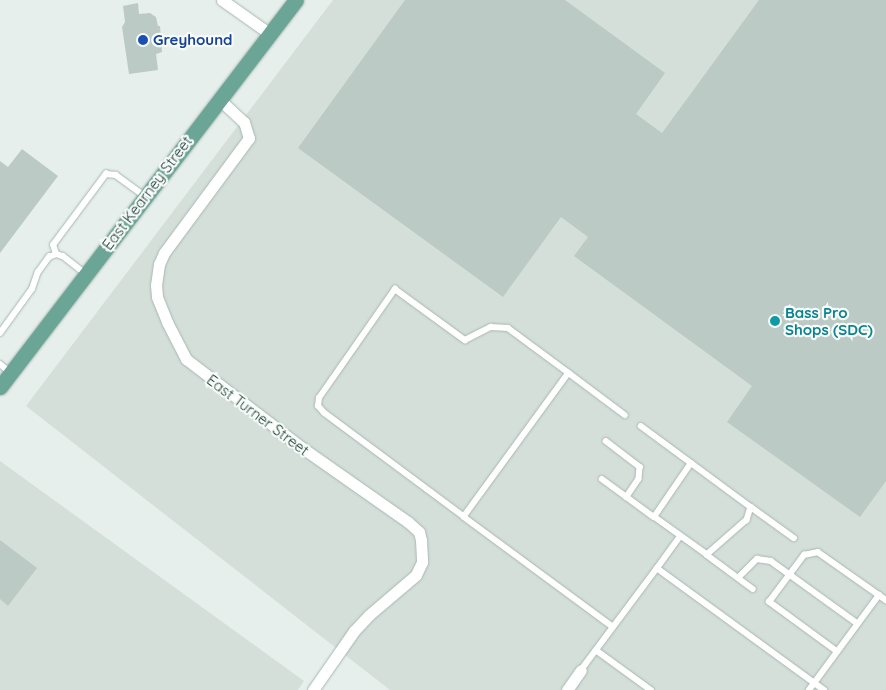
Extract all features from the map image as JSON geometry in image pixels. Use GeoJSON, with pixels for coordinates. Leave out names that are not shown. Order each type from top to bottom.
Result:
{"type":"FeatureCollection","features":[{"type":"Feature","properties":{"kind":"main road","name":"East Kearney Street"},"geometry":{"type":"LineString","coordinates":[[0,387],[6,368],[86,274],[296,0]]}},
{"type":"Feature","properties":{"kind":"street"},"geometry":{"type":"LineString","coordinates":[[222,0],[270,34]]}},
{"type":"Feature","properties":{"kind":"street","name":"East Turner Street"},"geometry":{"type":"LineString","coordinates":[[219,100],[244,122],[249,138],[164,253],[158,264],[157,297],[167,322],[186,359],[301,447],[408,522],[419,532],[421,540],[422,562],[416,575],[369,615],[354,631],[313,690]]}},
{"type":"Feature","properties":{"kind":"street"},"geometry":{"type":"LineString","coordinates":[[566,690],[581,670]]}},
{"type":"Feature","properties":{"kind":"lane"},"geometry":{"type":"LineString","coordinates":[[56,254],[53,245],[106,174],[116,175],[145,196]]}},
{"type":"Feature","properties":{"kind":"lane"},"geometry":{"type":"LineString","coordinates":[[0,333],[32,289],[38,272],[49,257],[56,254],[70,260],[86,274]]}},
{"type":"Feature","properties":{"kind":"lane"},"geometry":{"type":"LineString","coordinates":[[614,626],[324,413],[318,406],[319,398],[395,289],[465,340],[491,327],[508,328],[625,414]]}},
{"type":"Feature","properties":{"kind":"lane"},"geometry":{"type":"LineString","coordinates":[[464,517],[569,373]]}},
{"type":"Feature","properties":{"kind":"lane"},"geometry":{"type":"LineString","coordinates":[[641,426],[794,538]]}},
{"type":"Feature","properties":{"kind":"lane"},"geometry":{"type":"LineString","coordinates":[[606,441],[640,467],[638,479],[628,497]]}},
{"type":"Feature","properties":{"kind":"lane"},"geometry":{"type":"LineString","coordinates":[[654,517],[691,463]]}},
{"type":"Feature","properties":{"kind":"lane"},"geometry":{"type":"LineString","coordinates":[[602,479],[753,589]]}},
{"type":"Feature","properties":{"kind":"lane"},"geometry":{"type":"LineString","coordinates":[[707,555],[747,520],[751,507]]}},
{"type":"Feature","properties":{"kind":"lane"},"geometry":{"type":"LineString","coordinates":[[581,670],[680,536]]}},
{"type":"Feature","properties":{"kind":"lane"},"geometry":{"type":"LineString","coordinates":[[836,651],[769,602],[804,555],[818,552],[886,600]]}},
{"type":"Feature","properties":{"kind":"lane"},"geometry":{"type":"LineString","coordinates":[[738,578],[757,559],[771,561],[857,624]]}},
{"type":"Feature","properties":{"kind":"lane"},"geometry":{"type":"LineString","coordinates":[[657,568],[824,690]]}},
{"type":"Feature","properties":{"kind":"lane"},"geometry":{"type":"LineString","coordinates":[[808,690],[879,594]]}},
{"type":"Feature","properties":{"kind":"lane"},"geometry":{"type":"LineString","coordinates":[[596,650],[651,690]]}},
{"type":"Feature","properties":{"kind":"shaded area"},"geometry":{"type":"Polygon","coordinates":[[[333,0],[886,0],[886,690],[390,690],[26,406],[333,0]]]}},
{"type":"Feature","properties":{"kind":"shaded area"},"geometry":{"type":"Polygon","coordinates":[[[0,461],[304,681],[298,690],[0,690],[0,461]]]}},
{"type":"Feature","properties":{"kind":"building"},"geometry":{"type":"Polygon","coordinates":[[[405,0],[565,0],[665,73],[636,114],[662,133],[759,0],[886,0],[886,481],[860,517],[727,422],[752,386],[574,256],[588,237],[561,217],[503,297],[298,148],[405,0]]]}},
{"type":"Feature","properties":{"kind":"building","name":"Greyhound"},"geometry":{"type":"Polygon","coordinates":[[[138,3],[139,14],[150,13],[156,17],[158,26],[160,26],[162,52],[156,54],[158,70],[129,74],[122,27],[125,22],[123,6],[138,3]]]}},
{"type":"Feature","properties":{"kind":"building"},"geometry":{"type":"Polygon","coordinates":[[[22,149],[58,176],[0,253],[0,161],[8,167],[22,149]]]}},
{"type":"Feature","properties":{"kind":"building"},"geometry":{"type":"Polygon","coordinates":[[[0,540],[37,568],[8,606],[0,599],[0,540]]]}},
{"type":"Feature","properties":{"kind":"place","name":"Greyhound"},"geometry":{"type":"Point","coordinates":[143,40]}},
{"type":"Feature","properties":{"kind":"place","name":"Bass Pro Shops (SDC)"},"geometry":{"type":"Point","coordinates":[775,321]}}]}
